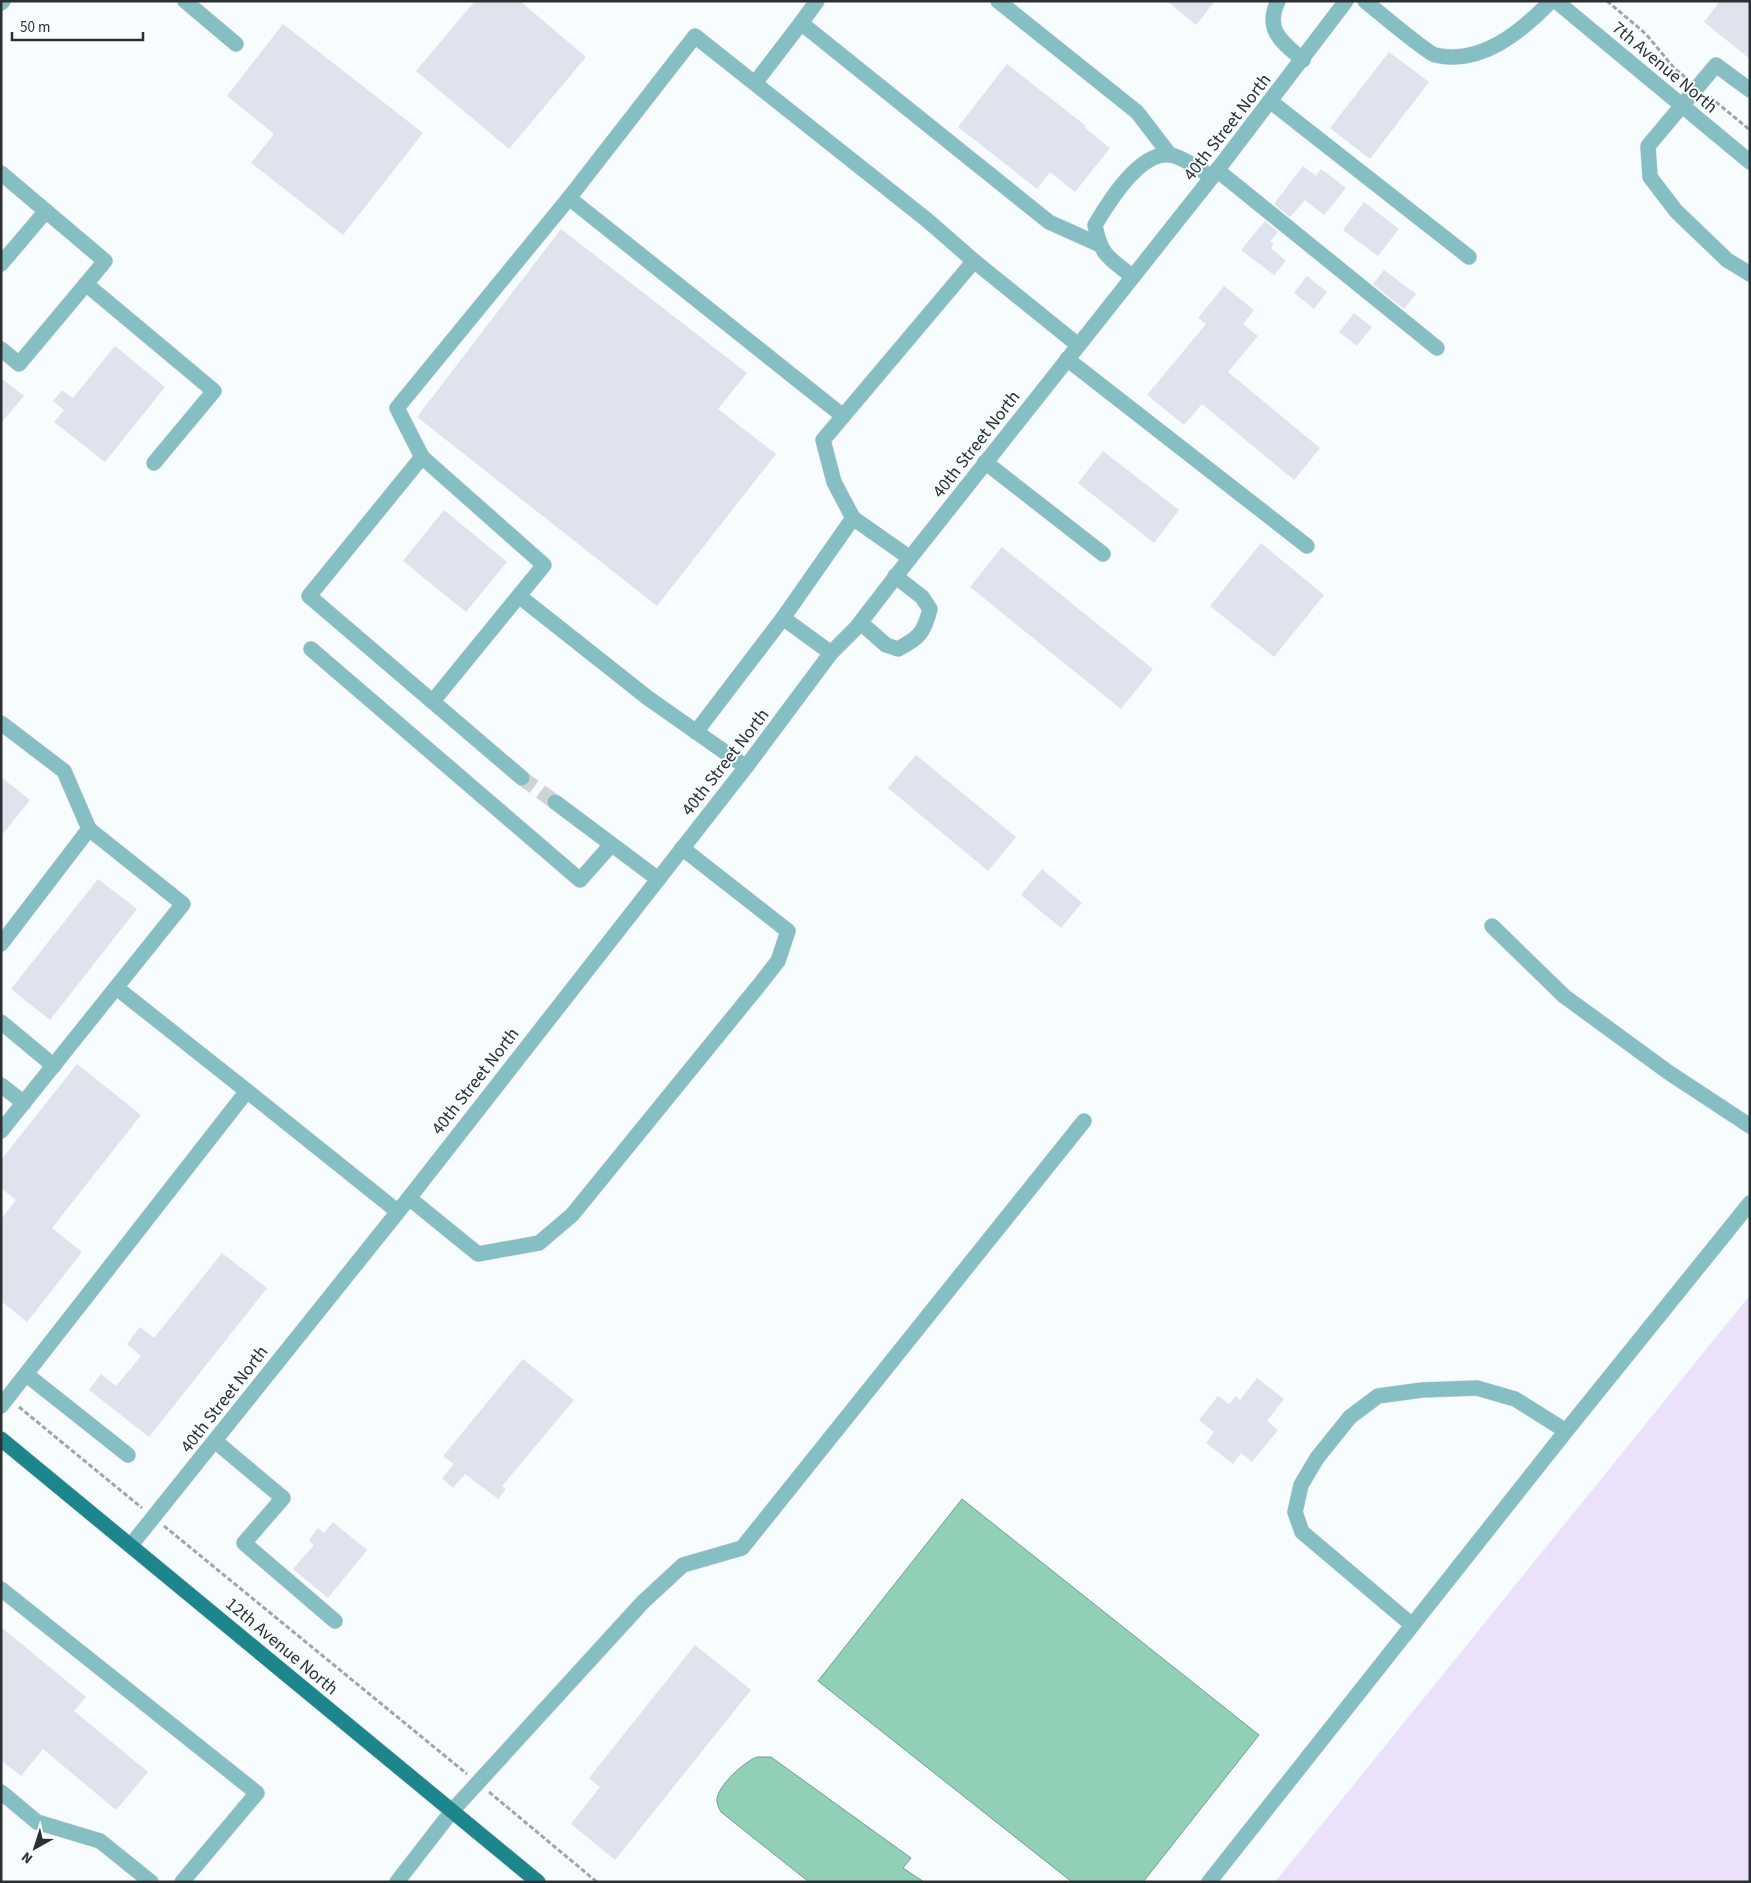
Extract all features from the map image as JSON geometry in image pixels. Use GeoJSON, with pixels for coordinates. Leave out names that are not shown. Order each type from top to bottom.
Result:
{"type":"FeatureCollection","features":[{"type":"Feature","properties":{"kind":"main road","name":"12th Avenue North"},"geometry":{"type":"LineString","coordinates":[[1,1439],[132,1545],[538,1882]]}},
{"type":"Feature","properties":{"kind":"street"},"geometry":{"type":"LineString","coordinates":[[185,1],[236,44]]}},
{"type":"Feature","properties":{"kind":"street"},"geometry":{"type":"LineString","coordinates":[[754,83],[817,1]]}},
{"type":"Feature","properties":{"kind":"street"},"geometry":{"type":"LineString","coordinates":[[998,1],[1137,112],[1170,155],[1214,174],[1437,348]]}},
{"type":"Feature","properties":{"kind":"street"},"geometry":{"type":"LineString","coordinates":[[1278,1],[1272,14],[1272,26],[1282,41],[1303,60]]}},
{"type":"Feature","properties":{"kind":"street","name":"40th Street North"},"geometry":{"type":"LineString","coordinates":[[132,1545],[409,1198],[746,767],[831,653],[861,623],[895,576],[1303,60],[1346,1]]}},
{"type":"Feature","properties":{"kind":"street"},"geometry":{"type":"LineString","coordinates":[[1365,1],[1433,55],[1456,56],[1476,53],[1496,45],[1526,27],[1552,1]]}},
{"type":"Feature","properties":{"kind":"street","name":"7th Avenue North"},"geometry":{"type":"LineString","coordinates":[[1556,1],[1750,162]]}},
{"type":"Feature","properties":{"kind":"street"},"geometry":{"type":"LineString","coordinates":[[801,23],[1049,222],[1098,244],[1108,257],[1132,276]]}},
{"type":"Feature","properties":{"kind":"street"},"geometry":{"type":"LineString","coordinates":[[433,701],[544,565],[422,457],[397,408],[570,198],[695,36],[927,220],[974,261],[1078,345]]}},
{"type":"Feature","properties":{"kind":"street"},"geometry":{"type":"LineString","coordinates":[[1750,90],[1716,64],[1648,146],[1650,177],[1676,212],[1727,260],[1750,274]]}},
{"type":"Feature","properties":{"kind":"street"},"geometry":{"type":"LineString","coordinates":[[1270,101],[1469,257]]}},
{"type":"Feature","properties":{"kind":"street"},"geometry":{"type":"LineString","coordinates":[[1098,244],[1095,225],[1105,207],[1140,166],[1154,157],[1170,155]]}},
{"type":"Feature","properties":{"kind":"street"},"geometry":{"type":"LineString","coordinates":[[1,173],[105,261],[19,364],[1,349]]}},
{"type":"Feature","properties":{"kind":"street"},"geometry":{"type":"LineString","coordinates":[[570,198],[843,416]]}},
{"type":"Feature","properties":{"kind":"street"},"geometry":{"type":"LineString","coordinates":[[1,264],[46,211]]}},
{"type":"Feature","properties":{"kind":"street"},"geometry":{"type":"LineString","coordinates":[[910,558],[853,518],[834,482],[823,440],[974,261]]}},
{"type":"Feature","properties":{"kind":"street"},"geometry":{"type":"LineString","coordinates":[[86,284],[214,391],[154,463]]}},
{"type":"Feature","properties":{"kind":"street"},"geometry":{"type":"LineString","coordinates":[[1067,359],[1307,546]]}},
{"type":"Feature","properties":{"kind":"street"},"geometry":{"type":"LineString","coordinates":[[422,457],[309,596],[522,778]]}},
{"type":"Feature","properties":{"kind":"street"},"geometry":{"type":"LineString","coordinates":[[986,462],[1103,554]]}},
{"type":"Feature","properties":{"kind":"street"},"geometry":{"type":"LineString","coordinates":[[696,732],[783,618],[853,518]]}},
{"type":"Feature","properties":{"kind":"street"},"geometry":{"type":"LineString","coordinates":[[861,623],[886,645],[898,649],[916,640],[926,626],[930,609],[922,597],[895,576]]}},
{"type":"Feature","properties":{"kind":"street"},"geometry":{"type":"LineString","coordinates":[[519,596],[648,698],[746,767]]}},
{"type":"Feature","properties":{"kind":"street"},"geometry":{"type":"LineString","coordinates":[[783,618],[831,653]]}},
{"type":"Feature","properties":{"kind":"street"},"geometry":{"type":"LineString","coordinates":[[311,649],[580,880],[610,845]]}},
{"type":"Feature","properties":{"kind":"street"},"geometry":{"type":"LineString","coordinates":[[1,723],[64,771],[89,829],[183,904],[118,989],[1,1131]]}},
{"type":"Feature","properties":{"kind":"street"},"geometry":{"type":"LineString","coordinates":[[555,802],[610,845],[658,879]]}},
{"type":"Feature","properties":{"kind":"street"},"geometry":{"type":"LineString","coordinates":[[1,944],[89,829]]}},
{"type":"Feature","properties":{"kind":"street"},"geometry":{"type":"LineString","coordinates":[[409,1198],[478,1254],[539,1243],[572,1215],[778,961],[788,931],[682,848]]}},
{"type":"Feature","properties":{"kind":"street"},"geometry":{"type":"LineString","coordinates":[[1492,926],[1564,996],[1668,1072],[1750,1126]]}},
{"type":"Feature","properties":{"kind":"street"},"geometry":{"type":"LineString","coordinates":[[118,989],[397,1211]]}},
{"type":"Feature","properties":{"kind":"street"},"geometry":{"type":"LineString","coordinates":[[1,1022],[54,1066]]}},
{"type":"Feature","properties":{"kind":"street"},"geometry":{"type":"LineString","coordinates":[[1,1085],[24,1103]]}},
{"type":"Feature","properties":{"kind":"street"},"geometry":{"type":"LineString","coordinates":[[5,1402],[247,1091]]}},
{"type":"Feature","properties":{"kind":"street"},"geometry":{"type":"LineString","coordinates":[[397,1882],[452,1811],[643,1602],[683,1565],[742,1548],[1084,1121]]}},
{"type":"Feature","properties":{"kind":"street"},"geometry":{"type":"LineString","coordinates":[[1209,1882],[1566,1430],[1750,1203]]}},
{"type":"Feature","properties":{"kind":"street"},"geometry":{"type":"LineString","coordinates":[[27,1375],[128,1455]]}},
{"type":"Feature","properties":{"kind":"street"},"geometry":{"type":"LineString","coordinates":[[1412,1626],[1302,1532],[1296,1512],[1301,1485],[1317,1458],[1350,1417],[1378,1396],[1422,1390],[1477,1388],[1515,1400],[1566,1430]]}},
{"type":"Feature","properties":{"kind":"street"},"geometry":{"type":"LineString","coordinates":[[215,1441],[283,1498],[244,1543],[335,1621]]}},
{"type":"Feature","properties":{"kind":"street"},"geometry":{"type":"LineString","coordinates":[[1,1589],[257,1793],[182,1882]]}},
{"type":"Feature","properties":{"kind":"street"},"geometry":{"type":"LineString","coordinates":[[1,1792],[37,1822],[100,1842],[151,1882]]}},
{"type":"Feature","properties":{"kind":"path"},"geometry":{"type":"LineString","coordinates":[[1607,1],[1646,34],[1674,68],[1750,130]]}},
{"type":"Feature","properties":{"kind":"path"},"geometry":{"type":"LineString","coordinates":[[5,1402],[154,1518],[598,1882]]}},
{"type":"Feature","properties":{"kind":"shaded area"},"geometry":{"type":"Polygon","coordinates":[[[1750,1295],[1750,1882],[1275,1882],[1750,1295]]]}},
{"type":"Feature","properties":{"kind":"shaded area"},"geometry":{"type":"Polygon","coordinates":[[[962,1499],[1259,1735],[1143,1882],[1072,1882],[818,1681],[962,1499]]]}},
{"type":"Feature","properties":{"kind":"shaded area"},"geometry":{"type":"Polygon","coordinates":[[[757,1757],[771,1757],[911,1858],[903,1868],[924,1882],[809,1882],[721,1812],[719,1808],[717,1803],[718,1794],[726,1781],[739,1769],[757,1757]]]}},
{"type":"Feature","properties":{"kind":"building"},"geometry":{"type":"Polygon","coordinates":[[[475,1],[520,1],[586,57],[509,149],[416,71],[475,1]]]}},
{"type":"Feature","properties":{"kind":"building"},"geometry":{"type":"Polygon","coordinates":[[[1167,1],[1215,1],[1196,25],[1167,1]]]}},
{"type":"Feature","properties":{"kind":"building"},"geometry":{"type":"Polygon","coordinates":[[[1720,1],[1750,1],[1750,59],[1704,22],[1720,1]]]}},
{"type":"Feature","properties":{"kind":"building"},"geometry":{"type":"Polygon","coordinates":[[[283,24],[423,133],[343,235],[251,163],[274,134],[227,96],[283,24]]]}},
{"type":"Feature","properties":{"kind":"building"},"geometry":{"type":"Polygon","coordinates":[[[1389,52],[1429,82],[1370,159],[1330,128],[1389,52]]]}},
{"type":"Feature","properties":{"kind":"building"},"geometry":{"type":"Polygon","coordinates":[[[1007,64],[1086,126],[1085,128],[1110,148],[1075,192],[1050,172],[1037,189],[958,127],[1007,64]]]}},
{"type":"Feature","properties":{"kind":"building"},"geometry":{"type":"Polygon","coordinates":[[[1303,166],[1316,176],[1321,169],[1346,188],[1324,215],[1305,200],[1290,217],[1274,204],[1303,166]]]}},
{"type":"Feature","properties":{"kind":"building"},"geometry":{"type":"Polygon","coordinates":[[[1364,202],[1399,229],[1378,256],[1343,230],[1364,202]]]}},
{"type":"Feature","properties":{"kind":"building"},"geometry":{"type":"Polygon","coordinates":[[[1265,221],[1278,232],[1270,242],[1274,244],[1271,248],[1286,261],[1274,275],[1241,250],[1265,221]]]}},
{"type":"Feature","properties":{"kind":"building"},"geometry":{"type":"Polygon","coordinates":[[[561,229],[747,373],[718,409],[776,454],[657,606],[417,417],[561,229]]]}},
{"type":"Feature","properties":{"kind":"building"},"geometry":{"type":"Polygon","coordinates":[[[1384,270],[1416,294],[1404,309],[1373,284],[1384,270]]]}},
{"type":"Feature","properties":{"kind":"building"},"geometry":{"type":"Polygon","coordinates":[[[1307,276],[1327,292],[1314,309],[1294,293],[1307,276]]]}},
{"type":"Feature","properties":{"kind":"building"},"geometry":{"type":"Polygon","coordinates":[[[1224,286],[1254,310],[1243,324],[1258,336],[1228,372],[1320,448],[1294,480],[1202,404],[1184,425],[1147,395],[1206,324],[1198,318],[1224,286]]]}},
{"type":"Feature","properties":{"kind":"building"},"geometry":{"type":"Polygon","coordinates":[[[1354,313],[1372,327],[1357,346],[1339,332],[1354,313]]]}},
{"type":"Feature","properties":{"kind":"building"},"geometry":{"type":"Polygon","coordinates":[[[115,346],[165,387],[105,462],[54,422],[64,410],[53,401],[62,390],[73,398],[115,346]]]}},
{"type":"Feature","properties":{"kind":"building"},"geometry":{"type":"Polygon","coordinates":[[[1,378],[24,396],[1,423],[1,378]]]}},
{"type":"Feature","properties":{"kind":"building"},"geometry":{"type":"Polygon","coordinates":[[[1103,451],[1179,510],[1154,543],[1078,483],[1103,451]]]}},
{"type":"Feature","properties":{"kind":"building"},"geometry":{"type":"Polygon","coordinates":[[[444,510],[507,562],[466,612],[403,561],[444,510]]]}},
{"type":"Feature","properties":{"kind":"building"},"geometry":{"type":"Polygon","coordinates":[[[1261,543],[1324,595],[1274,657],[1210,606],[1261,543]]]}},
{"type":"Feature","properties":{"kind":"building"},"geometry":{"type":"Polygon","coordinates":[[[1002,547],[1153,669],[1121,709],[970,587],[1002,547]]]}},
{"type":"Feature","properties":{"kind":"building"},"geometry":{"type":"Polygon","coordinates":[[[916,755],[1016,837],[988,871],[888,788],[916,755]]]}},
{"type":"Feature","properties":{"kind":"building"},"geometry":{"type":"Polygon","coordinates":[[[1,777],[30,800],[1,836],[1,777]]]}},
{"type":"Feature","properties":{"kind":"building"},"geometry":{"type":"Polygon","coordinates":[[[1042,869],[1082,903],[1061,928],[1021,895],[1042,869]]]}},
{"type":"Feature","properties":{"kind":"building"},"geometry":{"type":"Polygon","coordinates":[[[98,879],[137,909],[50,1020],[11,989],[98,879]]]}},
{"type":"Feature","properties":{"kind":"building"},"geometry":{"type":"Polygon","coordinates":[[[77,1064],[141,1115],[52,1228],[82,1252],[27,1322],[1,1301],[1,1219],[16,1200],[1,1188],[1,1160],[77,1064]]]}},
{"type":"Feature","properties":{"kind":"building"},"geometry":{"type":"Polygon","coordinates":[[[222,1253],[267,1288],[149,1437],[89,1390],[101,1374],[116,1386],[141,1356],[127,1344],[140,1327],[154,1338],[222,1253]]]}},
{"type":"Feature","properties":{"kind":"building"},"geometry":{"type":"Polygon","coordinates":[[[523,1359],[574,1400],[502,1486],[506,1489],[498,1499],[465,1474],[453,1488],[442,1478],[454,1464],[443,1456],[523,1359]]]}},
{"type":"Feature","properties":{"kind":"building"},"geometry":{"type":"Polygon","coordinates":[[[1257,1378],[1284,1399],[1267,1421],[1278,1430],[1252,1462],[1241,1453],[1233,1464],[1206,1443],[1214,1432],[1199,1420],[1218,1396],[1229,1404],[1236,1396],[1240,1400],[1257,1378]]]}},
{"type":"Feature","properties":{"kind":"building"},"geometry":{"type":"Polygon","coordinates":[[[333,1522],[367,1550],[328,1598],[293,1569],[314,1545],[309,1540],[318,1528],[324,1533],[333,1522]]]}},
{"type":"Feature","properties":{"kind":"building"},"geometry":{"type":"Polygon","coordinates":[[[1,1627],[86,1697],[74,1711],[148,1772],[116,1810],[43,1749],[21,1776],[1,1760],[1,1627]]]}},
{"type":"Feature","properties":{"kind":"building"},"geometry":{"type":"Polygon","coordinates":[[[695,1645],[751,1690],[615,1860],[571,1824],[600,1787],[589,1778],[695,1645]]]}},
{"type":"Feature","properties":{"kind":"tunnel"},"geometry":{"type":"LineString","coordinates":[[522,778],[555,802]]}}]}
